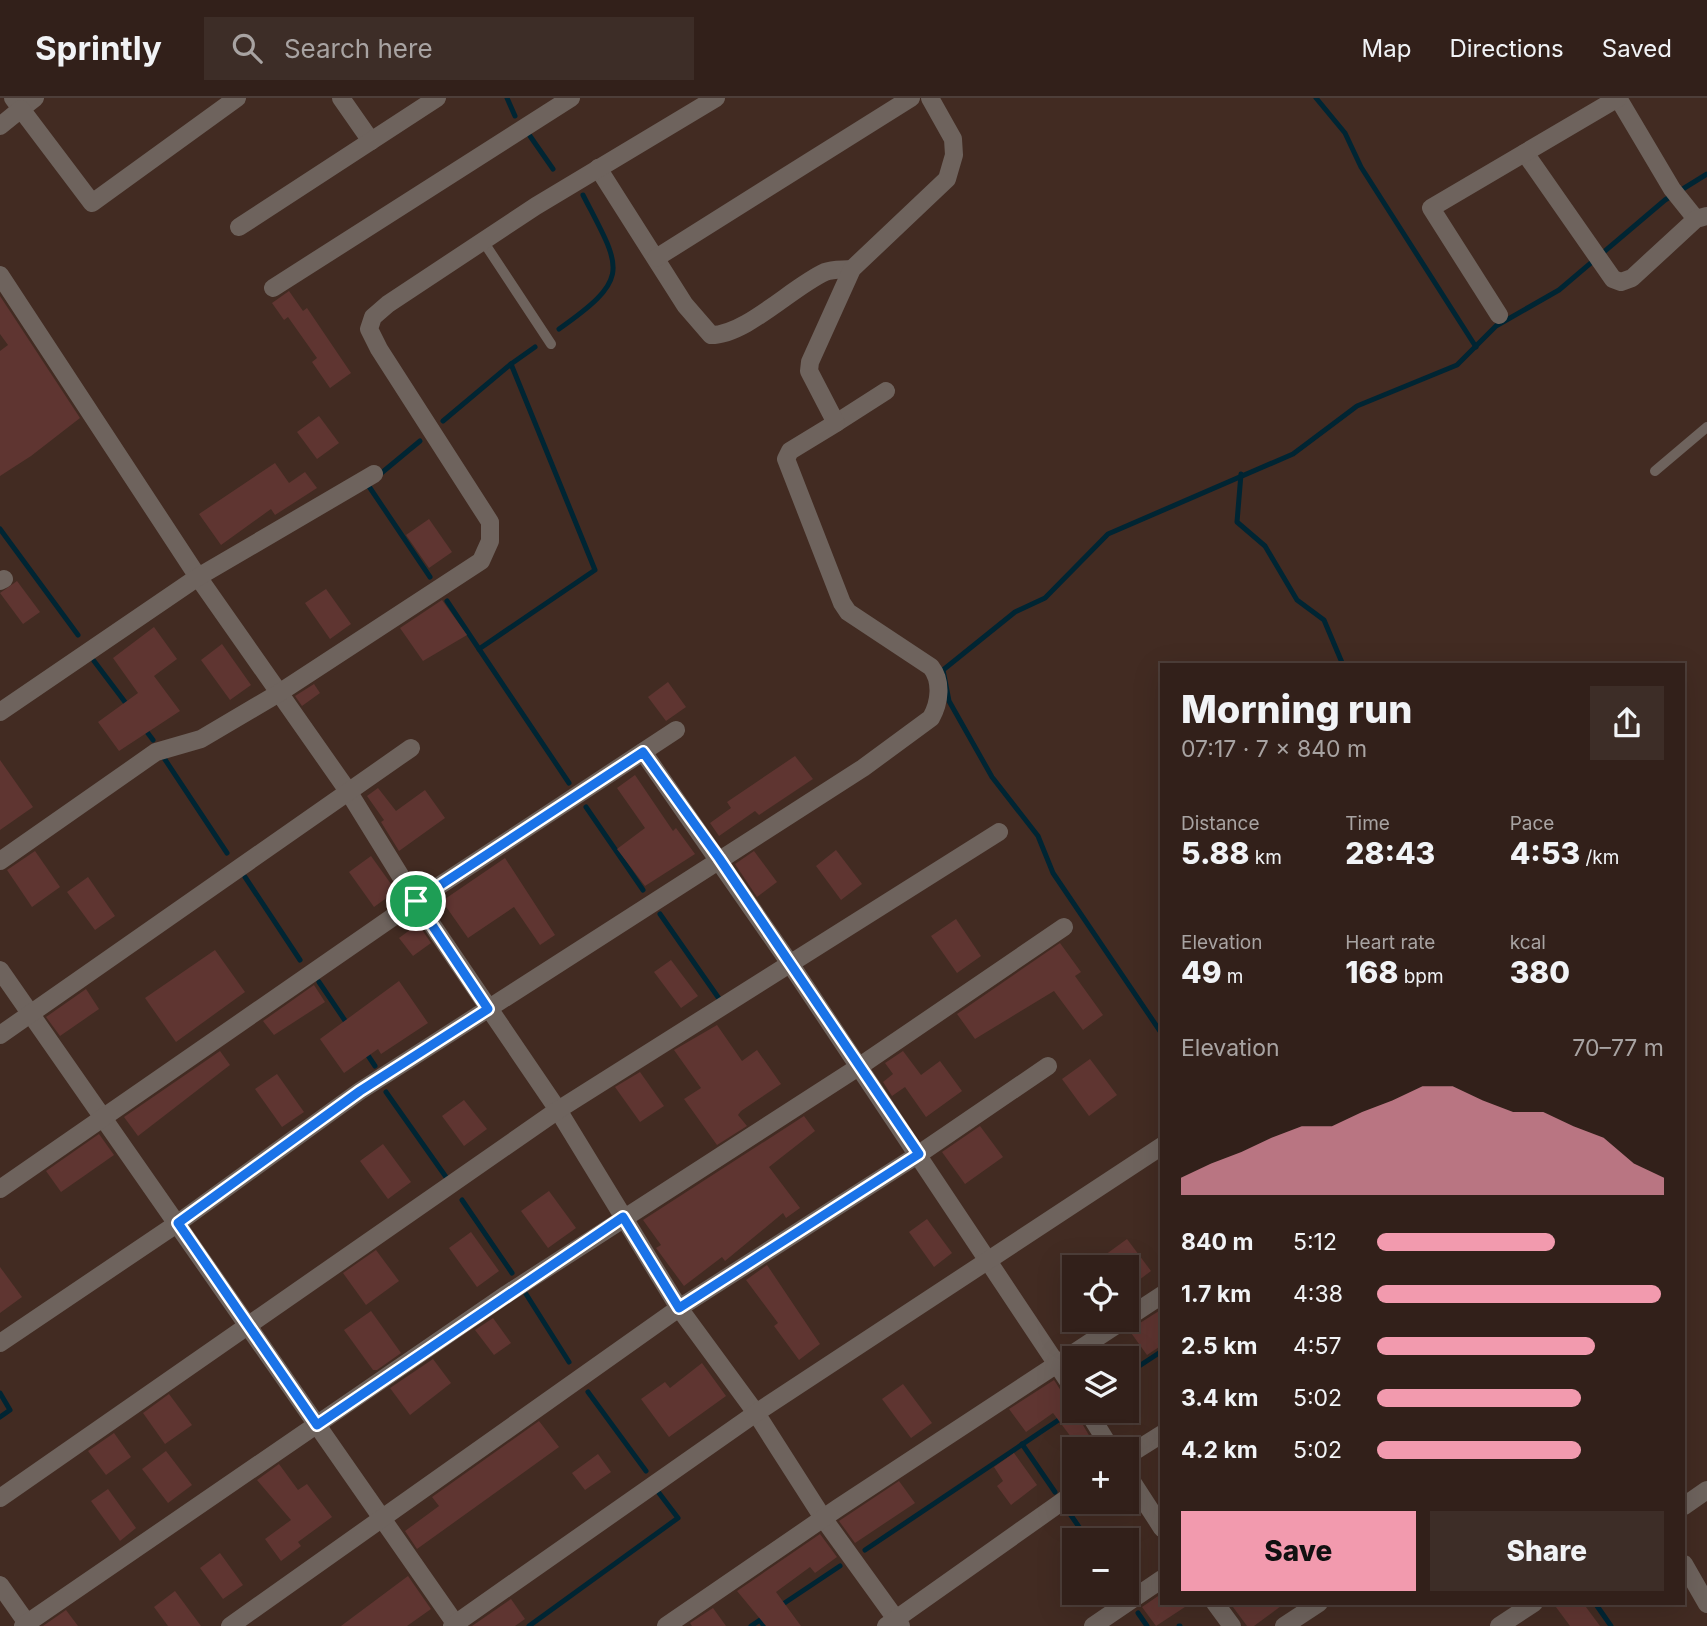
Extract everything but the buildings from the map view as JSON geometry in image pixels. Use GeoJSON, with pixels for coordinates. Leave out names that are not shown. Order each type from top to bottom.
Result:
{"type":"FeatureCollection","features":[{"type":"Feature","properties":{"kind":"street"},"geometry":{"type":"LineString","coordinates":[[0,126],[23,102],[92,203],[237,98]]}},
{"type":"Feature","properties":{"kind":"street"},"geometry":{"type":"LineString","coordinates":[[341,98],[372,141]]}},
{"type":"Feature","properties":{"kind":"street"},"geometry":{"type":"LineString","coordinates":[[239,227],[437,98]]}},
{"type":"Feature","properties":{"kind":"street"},"geometry":{"type":"LineString","coordinates":[[273,288],[571,98]]}},
{"type":"Feature","properties":{"kind":"street"},"geometry":{"type":"LineString","coordinates":[[0,861],[156,752],[201,738],[279,693],[481,562],[491,541],[490,522],[379,349],[369,328],[373,317],[388,304],[483,241],[716,98]]}},
{"type":"Feature","properties":{"kind":"street"},"geometry":{"type":"LineString","coordinates":[[656,258],[911,98]]}},
{"type":"Feature","properties":{"kind":"street"},"geometry":{"type":"LineString","coordinates":[[836,423],[809,371],[810,362],[852,269],[947,179],[954,155],[953,139],[930,98]]}},
{"type":"Feature","properties":{"kind":"street"},"geometry":{"type":"LineString","coordinates":[[1499,315],[1431,208],[1618,98],[1672,189],[1702,218],[1632,278],[1621,282],[1614,279],[1599,262],[1525,153]]}},
{"type":"Feature","properties":{"kind":"street"},"geometry":{"type":"LineString","coordinates":[[598,168],[685,305],[711,335],[722,335],[827,271],[852,269]]}},
{"type":"Feature","properties":{"kind":"street"},"geometry":{"type":"LineString","coordinates":[[0,276],[198,577],[348,791],[416,901],[558,1110],[679,1308],[756,1413],[894,1623],[1062,1502]]}},
{"type":"Feature","properties":{"kind":"street"},"geometry":{"type":"LineString","coordinates":[[0,1343],[178,1223],[360,1091],[863,768],[932,718],[938,706],[936,674],[931,667],[848,612],[842,603],[786,459],[790,451],[886,391]]}},
{"type":"Feature","properties":{"kind":"street"},"geometry":{"type":"LineString","coordinates":[[0,712],[198,577],[374,474]]}},
{"type":"Feature","properties":{"kind":"street"},"geometry":{"type":"LineString","coordinates":[[0,1189],[416,901],[676,730]]}},
{"type":"Feature","properties":{"kind":"street"},"geometry":{"type":"LineString","coordinates":[[0,1035],[411,748]]}},
{"type":"Feature","properties":{"kind":"street"},"geometry":{"type":"LineString","coordinates":[[643,752],[719,858],[1062,1370]]}},
{"type":"Feature","properties":{"kind":"street"},"geometry":{"type":"LineString","coordinates":[[0,1498],[558,1110],[999,832]]}},
{"type":"Feature","properties":{"kind":"street"},"geometry":{"type":"LineString","coordinates":[[0,1585],[27,1625],[623,1217],[860,1066],[1064,927]]}},
{"type":"Feature","properties":{"kind":"street"},"geometry":{"type":"LineString","coordinates":[[0,971],[178,1223],[454,1625],[756,1413],[1160,1147]]}},
{"type":"Feature","properties":{"kind":"street"},"geometry":{"type":"LineString","coordinates":[[230,1626],[384,1520],[679,1308],[919,1154],[1048,1066]]}},
{"type":"Feature","properties":{"kind":"street"},"geometry":{"type":"LineString","coordinates":[[1139,1310],[1160,1296]]}},
{"type":"Feature","properties":{"kind":"street"},"geometry":{"type":"LineString","coordinates":[[666,1626],[823,1518],[1106,1332]]}},
{"type":"Feature","properties":{"kind":"street"},"geometry":{"type":"LineString","coordinates":[[1139,1448],[1160,1435]]}},
{"type":"Feature","properties":{"kind":"street"},"geometry":{"type":"LineString","coordinates":[[1685,1505],[1707,1490]]}},
{"type":"Feature","properties":{"kind":"street"},"geometry":{"type":"LineString","coordinates":[[1139,1493],[1160,1525]]}},
{"type":"Feature","properties":{"kind":"street"},"geometry":{"type":"LineString","coordinates":[[1685,1566],[1707,1604]]}},
{"type":"Feature","properties":{"kind":"street"},"geometry":{"type":"LineString","coordinates":[[1093,1626],[1160,1580]]}},
{"type":"Feature","properties":{"kind":"street"},"geometry":{"type":"LineString","coordinates":[[1216,1605],[1232,1626]]}},
{"type":"Feature","properties":{"kind":"street"},"geometry":{"type":"LineString","coordinates":[[1284,1626],[1316,1605]]}},
{"type":"Feature","properties":{"kind":"street"},"geometry":{"type":"LineString","coordinates":[[1499,1626],[1532,1605]]}},
{"type":"Feature","properties":{"kind":"lane"},"geometry":{"type":"LineString","coordinates":[[483,241],[551,344]]}},
{"type":"Feature","properties":{"kind":"lane"},"geometry":{"type":"LineString","coordinates":[[1655,471],[1707,427]]}},
{"type":"Feature","properties":{"kind":"waterway"},"geometry":{"type":"LineString","coordinates":[[507,98],[515,116]]}},
{"type":"Feature","properties":{"kind":"waterway"},"geometry":{"type":"LineString","coordinates":[[1316,98],[1345,133],[1361,167],[1476,347]]}},
{"type":"Feature","properties":{"kind":"waterway"},"geometry":{"type":"LineString","coordinates":[[530,136],[553,169]]}},
{"type":"Feature","properties":{"kind":"waterway"},"geometry":{"type":"LineString","coordinates":[[1160,1031],[1053,873],[1038,836],[992,777],[949,701],[943,670],[1015,612],[1045,598],[1108,534],[1293,454],[1357,406],[1457,365],[1496,326],[1559,290],[1665,200],[1707,174]]}},
{"type":"Feature","properties":{"kind":"waterway"},"geometry":{"type":"LineString","coordinates":[[559,329],[599,297],[609,283],[613,270],[612,256],[606,240],[583,195]]}},
{"type":"Feature","properties":{"kind":"waterway"},"geometry":{"type":"LineString","coordinates":[[535,347],[511,364],[595,570],[479,649],[569,783]]}},
{"type":"Feature","properties":{"kind":"waterway"},"geometry":{"type":"LineString","coordinates":[[443,421],[511,364]]}},
{"type":"Feature","properties":{"kind":"waterway"},"geometry":{"type":"LineString","coordinates":[[379,475],[420,441]]}},
{"type":"Feature","properties":{"kind":"waterway"},"geometry":{"type":"LineString","coordinates":[[1241,474],[1237,522],[1265,546],[1297,600],[1324,620],[1342,663]]}},
{"type":"Feature","properties":{"kind":"waterway"},"geometry":{"type":"LineString","coordinates":[[372,482],[368,485],[430,577]]}},
{"type":"Feature","properties":{"kind":"waterway"},"geometry":{"type":"LineString","coordinates":[[0,529],[78,635]]}},
{"type":"Feature","properties":{"kind":"waterway"},"geometry":{"type":"LineString","coordinates":[[447,601],[479,649]]}},
{"type":"Feature","properties":{"kind":"waterway"},"geometry":{"type":"LineString","coordinates":[[94,661],[128,706]]}},
{"type":"Feature","properties":{"kind":"waterway"},"geometry":{"type":"LineString","coordinates":[[144,728],[153,740]]}},
{"type":"Feature","properties":{"kind":"waterway"},"geometry":{"type":"LineString","coordinates":[[164,758],[227,853]]}},
{"type":"Feature","properties":{"kind":"waterway"},"geometry":{"type":"LineString","coordinates":[[586,807],[643,890]]}},
{"type":"Feature","properties":{"kind":"waterway"},"geometry":{"type":"LineString","coordinates":[[245,877],[300,960]]}},
{"type":"Feature","properties":{"kind":"waterway"},"geometry":{"type":"LineString","coordinates":[[660,914],[720,1000]]}},
{"type":"Feature","properties":{"kind":"waterway"},"geometry":{"type":"LineString","coordinates":[[319,982],[348,1025]]}},
{"type":"Feature","properties":{"kind":"waterway"},"geometry":{"type":"LineString","coordinates":[[365,1051],[375,1066]]}},
{"type":"Feature","properties":{"kind":"waterway"},"geometry":{"type":"LineString","coordinates":[[386,1092],[446,1177]]}},
{"type":"Feature","properties":{"kind":"waterway"},"geometry":{"type":"LineString","coordinates":[[462,1200],[512,1273]]}},
{"type":"Feature","properties":{"kind":"waterway"},"geometry":{"type":"LineString","coordinates":[[526,1294],[569,1362]]}},
{"type":"Feature","properties":{"kind":"waterway"},"geometry":{"type":"LineString","coordinates":[[1139,1366],[1160,1352]]}},
{"type":"Feature","properties":{"kind":"waterway"},"geometry":{"type":"LineString","coordinates":[[588,1392],[646,1471]]}},
{"type":"Feature","properties":{"kind":"waterway"},"geometry":{"type":"LineString","coordinates":[[0,1393],[10,1410],[0,1417]]}},
{"type":"Feature","properties":{"kind":"waterway"},"geometry":{"type":"LineString","coordinates":[[865,1550],[1062,1418]]}},
{"type":"Feature","properties":{"kind":"waterway"},"geometry":{"type":"LineString","coordinates":[[1022,1444],[1055,1492]]}},
{"type":"Feature","properties":{"kind":"waterway"},"geometry":{"type":"LineString","coordinates":[[529,1626],[678,1518],[659,1493]]}},
{"type":"Feature","properties":{"kind":"waterway"},"geometry":{"type":"LineString","coordinates":[[1070,1514],[1080,1528]]}},
{"type":"Feature","properties":{"kind":"waterway"},"geometry":{"type":"LineString","coordinates":[[780,1606],[840,1566]]}},
{"type":"Feature","properties":{"kind":"waterway"},"geometry":{"type":"LineString","coordinates":[[1596,1605],[1611,1626]]}},
{"type":"Feature","properties":{"kind":"waterway"},"geometry":{"type":"LineString","coordinates":[[1138,1613],[1147,1626]]}},
{"type":"Feature","properties":{"kind":"waterway"},"geometry":{"type":"LineString","coordinates":[[751,1626],[760,1620],[764,1626]]}},
{"type":"Feature","properties":{"kind":"route"},"geometry":{"type":"LineString","coordinates":[[643,752],[719,858],[919,1154],[679,1308],[623,1217],[317,1425],[178,1223],[360,1091],[488,1009],[416,901],[643,752]]}}]}
